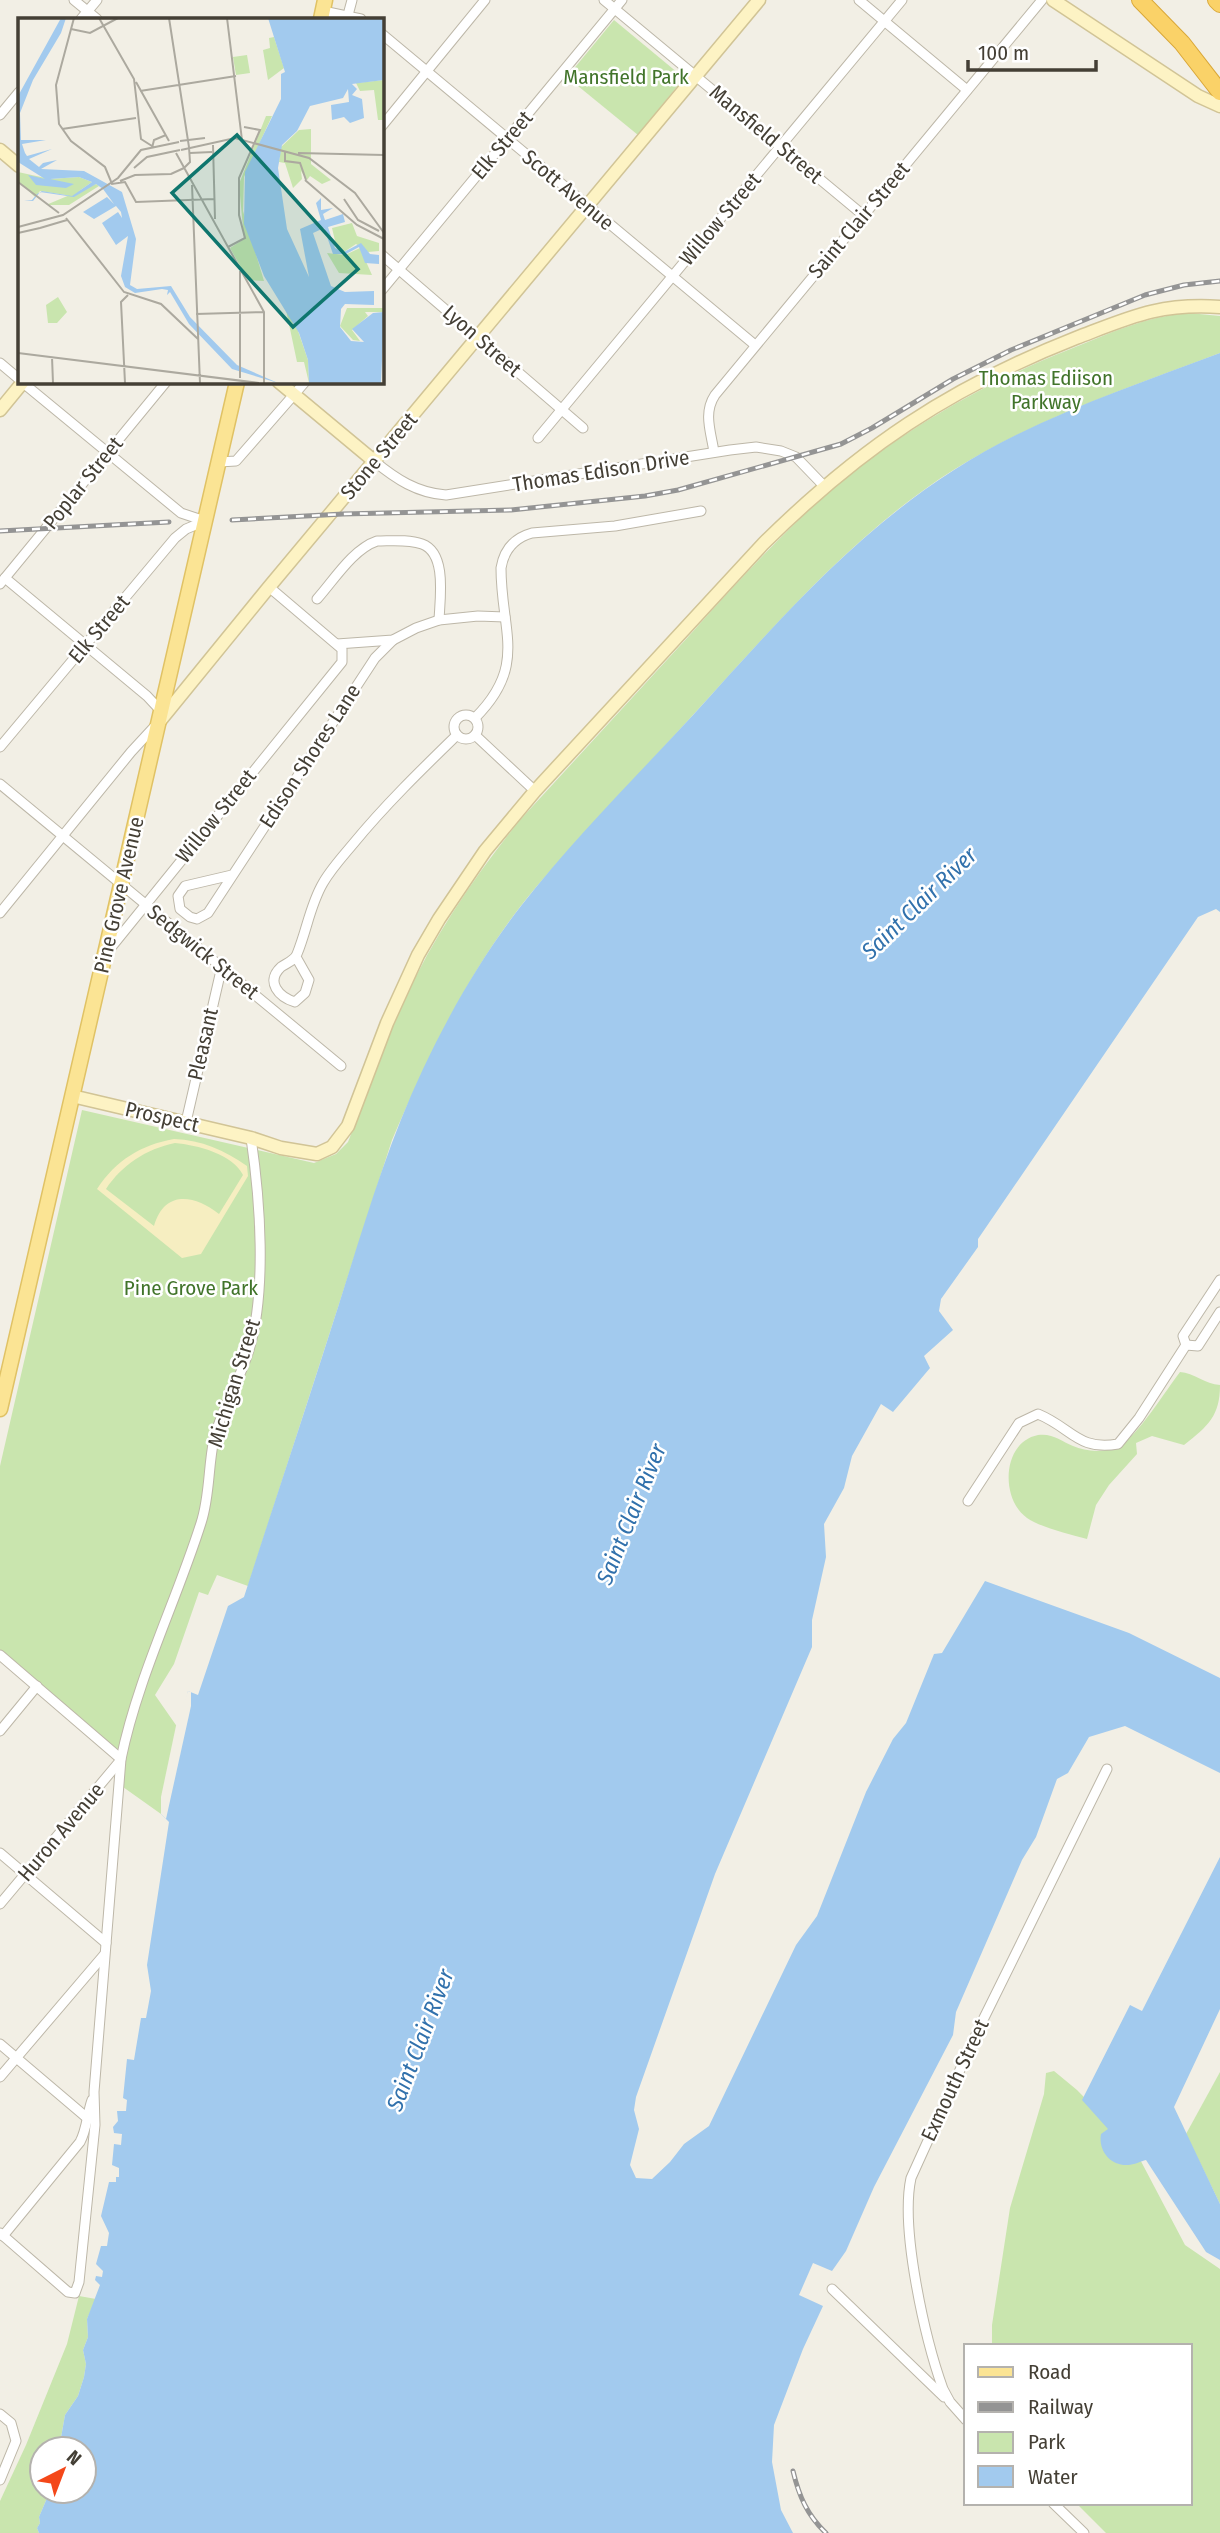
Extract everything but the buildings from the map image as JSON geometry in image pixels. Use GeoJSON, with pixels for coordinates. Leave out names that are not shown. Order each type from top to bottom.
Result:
{"type":"FeatureCollection","features":[{"type":"Feature","properties":{"kind":"highway"},"geometry":{"type":"LineString","coordinates":[[1140,0],[1182,43],[1220,92]]}},
{"type":"Feature","properties":{"kind":"highway"},"geometry":{"type":"LineString","coordinates":[[1216,0],[1220,4]]}},
{"type":"Feature","properties":{"kind":"main road","name":"Pine Grove Avenue"},"geometry":{"type":"LineString","coordinates":[[0,1409],[237,383]]}},
{"type":"Feature","properties":{"kind":"street"},"geometry":{"type":"LineString","coordinates":[[74,0],[96,18]]}},
{"type":"Feature","properties":{"kind":"street"},"geometry":{"type":"LineString","coordinates":[[82,18],[97,0]]}},
{"type":"Feature","properties":{"kind":"street"},"geometry":{"type":"LineString","coordinates":[[348,15],[352,0]]}},
{"type":"Feature","properties":{"kind":"street"},"geometry":{"type":"LineString","coordinates":[[383,125],[485,0]]}},
{"type":"Feature","properties":{"kind":"street","name":"Mansfield Street"},"geometry":{"type":"LineString","coordinates":[[604,0],[863,215]]}},
{"type":"Feature","properties":{"kind":"street","name":"Elk Street"},"geometry":{"type":"LineString","coordinates":[[383,289],[622,0]]}},
{"type":"Feature","properties":{"kind":"street","name":"Stone Street"},"geometry":{"type":"LineString","coordinates":[[0,913],[758,0]]}},
{"type":"Feature","properties":{"kind":"street"},"geometry":{"type":"LineString","coordinates":[[859,0],[967,90]]}},
{"type":"Feature","properties":{"kind":"street","name":"Willow Street"},"geometry":{"type":"LineString","coordinates":[[538,438],[902,0]]}},
{"type":"Feature","properties":{"kind":"street","name":"Saint Clair Street"},"geometry":{"type":"LineString","coordinates":[[714,452],[708,407],[715,395],[1042,0]]}},
{"type":"Feature","properties":{"kind":"street"},"geometry":{"type":"LineString","coordinates":[[1053,0],[1198,96],[1220,106]]}},
{"type":"Feature","properties":{"kind":"street"},"geometry":{"type":"LineString","coordinates":[[323,10],[358,18]]}},
{"type":"Feature","properties":{"kind":"street","name":"Scott Avenue"},"geometry":{"type":"LineString","coordinates":[[383,35],[755,345]]}},
{"type":"Feature","properties":{"kind":"street"},"geometry":{"type":"LineString","coordinates":[[0,115],[18,93]]}},
{"type":"Feature","properties":{"kind":"street"},"geometry":{"type":"LineString","coordinates":[[0,150],[18,165]]}},
{"type":"Feature","properties":{"kind":"street","name":"Lyon Street"},"geometry":{"type":"LineString","coordinates":[[383,256],[583,428]]}},
{"type":"Feature","properties":{"kind":"street"},"geometry":{"type":"LineString","coordinates":[[475,735],[535,791],[763,544],[824,486],[876,445],[930,408],[988,376],[1036,354],[1133,316],[1162,308],[1183,305],[1220,307]]}},
{"type":"Feature","properties":{"kind":"street"},"geometry":{"type":"LineString","coordinates":[[0,363],[18,378]]}},
{"type":"Feature","properties":{"kind":"street"},"geometry":{"type":"LineString","coordinates":[[0,410],[20,383]]}},
{"type":"Feature","properties":{"kind":"street"},"geometry":{"type":"LineString","coordinates":[[24,383],[181,513],[205,521]]}},
{"type":"Feature","properties":{"kind":"street","name":"Poplar Street"},"geometry":{"type":"LineString","coordinates":[[3,581],[165,383]]}},
{"type":"Feature","properties":{"kind":"street"},"geometry":{"type":"LineString","coordinates":[[280,383],[374,461]]}},
{"type":"Feature","properties":{"kind":"street"},"geometry":{"type":"LineString","coordinates":[[219,462],[236,461],[304,383]]}},
{"type":"Feature","properties":{"kind":"street","name":"Thomas Edison Drive"},"geometry":{"type":"LineString","coordinates":[[374,461],[407,485],[446,495],[756,447],[781,451],[796,457],[824,486]]}},
{"type":"Feature","properties":{"kind":"street"},"geometry":{"type":"LineString","coordinates":[[475,718],[493,698],[505,674],[509,646],[500,568],[507,550],[520,537],[545,531],[615,526],[701,511]]}},
{"type":"Feature","properties":{"kind":"street","name":"Elk Street"},"geometry":{"type":"LineString","coordinates":[[0,747],[175,538],[205,521]]}},
{"type":"Feature","properties":{"kind":"street"},"geometry":{"type":"LineString","coordinates":[[317,599],[360,550],[371,543],[416,542],[428,547],[439,562],[439,620]]}},
{"type":"Feature","properties":{"kind":"street"},"geometry":{"type":"LineString","coordinates":[[3,581],[147,696],[160,717]]}},
{"type":"Feature","properties":{"kind":"street"},"geometry":{"type":"LineString","coordinates":[[269,587],[337,644]]}},
{"type":"Feature","properties":{"kind":"street","name":"Edison Shores Lane"},"geometry":{"type":"LineString","coordinates":[[232,875],[185,886],[178,896],[180,909],[190,917],[203,917],[232,875],[374,658],[393,640],[439,620],[478,616],[505,617]]}},
{"type":"Feature","properties":{"kind":"street","name":"Edison Shores Lane"},"geometry":{"type":"LineString","coordinates":[[337,644],[393,640]]}},
{"type":"Feature","properties":{"kind":"street","name":"Willow Street"},"geometry":{"type":"LineString","coordinates":[[105,954],[342,662],[342,649],[337,644]]}},
{"type":"Feature","properties":{"kind":"street"},"geometry":{"type":"LineString","coordinates":[[457,735],[454,723],[459,716],[467,714],[475,718],[478,725],[475,735]]}},
{"type":"Feature","properties":{"kind":"street"},"geometry":{"type":"LineString","coordinates":[[457,735],[464,738],[475,735]]}},
{"type":"Feature","properties":{"kind":"street"},"geometry":{"type":"LineString","coordinates":[[296,957],[309,980],[305,993],[295,1002],[279,993],[274,987],[274,978],[282,967],[296,957],[311,908],[324,881],[378,813],[457,735]]}},
{"type":"Feature","properties":{"kind":"street","name":"Sedgwick Street"},"geometry":{"type":"LineString","coordinates":[[0,785],[341,1066]]}},
{"type":"Feature","properties":{"kind":"street","name":"Prospect"},"geometry":{"type":"LineString","coordinates":[[72,1096],[251,1138],[282,1149],[306,1153],[323,1152],[332,1147],[348,1126],[391,1012],[425,943],[485,851],[535,791]]}},
{"type":"Feature","properties":{"kind":"street","name":"Pleasant"},"geometry":{"type":"LineString","coordinates":[[186,1122],[222,966]]}},
{"type":"Feature","properties":{"kind":"street","name":"Michigan Street"},"geometry":{"type":"LineString","coordinates":[[94,2092],[121,1759],[131,1714],[201,1524],[214,1438],[249,1350],[258,1308],[257,1185],[251,1138]]}},
{"type":"Feature","properties":{"kind":"street"},"geometry":{"type":"LineString","coordinates":[[1186,1345],[1183,1336],[1220,1280]]}},
{"type":"Feature","properties":{"kind":"street"},"geometry":{"type":"LineString","coordinates":[[1186,1345],[1198,1346],[1220,1312]]}},
{"type":"Feature","properties":{"kind":"street"},"geometry":{"type":"LineString","coordinates":[[968,1501],[1019,1423],[1038,1414],[1056,1421],[1077,1439],[1100,1447],[1118,1444],[1139,1418],[1186,1345]]}},
{"type":"Feature","properties":{"kind":"street"},"geometry":{"type":"LineString","coordinates":[[0,1656],[121,1759]]}},
{"type":"Feature","properties":{"kind":"street"},"geometry":{"type":"LineString","coordinates":[[0,1731],[37,1686]]}},
{"type":"Feature","properties":{"kind":"street","name":"Huron Avenue"},"geometry":{"type":"LineString","coordinates":[[0,1904],[121,1759]]}},
{"type":"Feature","properties":{"kind":"street","name":"Exmouth Street"},"geometry":{"type":"LineString","coordinates":[[964,2418],[946,2396],[940,2381],[918,2291],[907,2204],[911,2178],[979,2028],[1107,1769]]}},
{"type":"Feature","properties":{"kind":"street"},"geometry":{"type":"LineString","coordinates":[[0,1853],[106,1942]]}},
{"type":"Feature","properties":{"kind":"street"},"geometry":{"type":"LineString","coordinates":[[0,2077],[104,1955]]}},
{"type":"Feature","properties":{"kind":"street"},"geometry":{"type":"LineString","coordinates":[[0,2044],[86,2117]]}},
{"type":"Feature","properties":{"kind":"street"},"geometry":{"type":"LineString","coordinates":[[94,2092],[95,2125],[79,2283],[75,2293],[68,2292],[1,2235],[80,2142],[86,2131],[86,2117],[94,2092]]}},
{"type":"Feature","properties":{"kind":"street","name":"Exmouth Street"},"geometry":{"type":"LineString","coordinates":[[832,2289],[956,2408]]}},
{"type":"Feature","properties":{"kind":"street"},"geometry":{"type":"LineString","coordinates":[[0,2414],[15,2432],[15,2448],[0,2480]]}},
{"type":"Feature","properties":{"kind":"street"},"geometry":{"type":"LineString","coordinates":[[1055,2505],[1084,2533]]}},
{"type":"Feature","properties":{"kind":"green space","name":"Mansfield Park"},"geometry":{"type":"Polygon","coordinates":[[[614,20],[684,78],[638,135],[567,77],[614,20]]]}},
{"type":"Feature","properties":{"kind":"green space","name":"Pine Grove Park"},"geometry":{"type":"Polygon","coordinates":[[[1189,313],[1220,316],[1220,353],[1118,391],[1019,434],[955,469],[921,492],[857,544],[769,632],[568,851],[500,934],[449,1019],[392,1140],[248,1586],[217,1575],[208,1595],[199,1592],[174,1664],[155,1695],[178,1728],[161,1814],[123,1787],[126,1759],[0,1652],[0,1466],[82,1110],[314,1163],[336,1154],[348,1142],[389,1035],[417,975],[457,906],[487,862],[520,820],[791,527],[828,493],[883,450],[973,394],[1036,363],[1113,332],[1158,318],[1189,313]]]}},
{"type":"Feature","properties":{"kind":"green space"},"geometry":{"type":"Polygon","coordinates":[[[1180,1372],[1220,1385],[1215,1413],[1206,1426],[1184,1445],[1152,1436],[1136,1443],[1137,1454],[1109,1485],[1096,1505],[1087,1539],[1040,1525],[1018,1509],[1012,1498],[1009,1472],[1017,1448],[1026,1440],[1038,1435],[1048,1435],[1078,1448],[1090,1450],[1102,1451],[1119,1446],[1143,1423],[1180,1372]]]}},
{"type":"Feature","properties":{"kind":"green space"},"geometry":{"type":"Polygon","coordinates":[[[1054,2071],[1077,2090],[1134,2148],[1185,2245],[1220,2269],[1220,2533],[1106,2533],[1078,2505],[1192,2505],[1192,2344],[992,2344],[992,2325],[1010,2208],[1044,2094],[1046,2073],[1054,2071]]]}},
{"type":"Feature","properties":{"kind":"green space"},"geometry":{"type":"Polygon","coordinates":[[[1220,2072],[1220,2204],[1186,2134],[1220,2072]]]}},
{"type":"Feature","properties":{"kind":"green space"},"geometry":{"type":"Polygon","coordinates":[[[79,2296],[96,2299],[87,2319],[88,2337],[83,2350],[86,2364],[84,2377],[78,2396],[65,2415],[61,2435],[30,2435],[67,2344],[79,2296]]]}},
{"type":"Feature","properties":{"kind":"green space"},"geometry":{"type":"Polygon","coordinates":[[[28,2440],[28,2505],[44,2505],[37,2528],[39,2533],[0,2533],[0,2501],[28,2440]]]}},
{"type":"Feature","properties":{"kind":"sand"},"geometry":{"type":"Polygon","coordinates":[[[174,1139],[203,1144],[230,1155],[247,1166],[248,1176],[201,1254],[182,1258],[97,1189],[112,1170],[130,1155],[174,1139]],[[175,1143],[145,1154],[127,1165],[106,1189],[154,1226],[165,1206],[181,1199],[200,1202],[219,1214],[243,1175],[223,1156],[175,1143]]]}},
{"type":"Feature","properties":{"kind":"water","name":"Saint Clair River"},"geometry":{"type":"Polygon","coordinates":[[[1220,353],[1220,912],[1216,909],[1198,917],[978,1239],[978,1247],[941,1299],[939,1311],[953,1330],[924,1356],[930,1368],[893,1412],[881,1404],[852,1456],[844,1488],[824,1524],[826,1557],[812,1620],[812,1647],[715,1874],[636,2097],[634,2110],[639,2129],[630,2165],[636,2178],[652,2179],[684,2144],[709,2126],[796,1945],[817,1916],[866,1792],[893,1739],[906,1723],[934,1654],[942,1653],[985,1581],[1129,1633],[1220,1678],[1220,1773],[1125,1726],[1089,1737],[1068,1773],[1057,1779],[1036,1837],[1022,1860],[956,2012],[953,2035],[874,2187],[846,2251],[832,2271],[813,2263],[799,2295],[823,2306],[803,2349],[774,2425],[772,2462],[781,2510],[793,2533],[39,2533],[37,2528],[44,2505],[98,2505],[98,2435],[61,2435],[65,2415],[78,2396],[84,2377],[86,2364],[83,2350],[88,2337],[87,2319],[100,2285],[95,2280],[96,2276],[102,2277],[103,2271],[96,2264],[101,2246],[107,2246],[109,2233],[101,2216],[109,2182],[116,2182],[116,2177],[119,2177],[119,2168],[112,2165],[114,2144],[121,2145],[122,2134],[114,2133],[113,2127],[118,2121],[117,2111],[126,2111],[127,2100],[123,2098],[127,2059],[134,2060],[141,2018],[146,2018],[151,1991],[147,1965],[169,1822],[161,1814],[163,1797],[188,1691],[198,1695],[228,1606],[244,1597],[387,1156],[410,1098],[444,1027],[493,945],[562,856],[816,583],[882,523],[954,470],[985,451],[1050,419],[1220,353]]]}},
{"type":"Feature","properties":{"kind":"water"},"geometry":{"type":"Polygon","coordinates":[[[1220,1857],[1220,2009],[1174,2107],[1220,2204],[1220,2260],[1206,2252],[1146,2160],[1122,2165],[1107,2156],[1101,2146],[1101,2134],[1108,2129],[1082,2100],[1130,2005],[1142,2011],[1220,1857]]]}},
{"type":"Feature","properties":{"kind":"pier"},"geometry":{"type":"Polygon","coordinates":[[[188,1691],[191,1692],[191,1706],[166,1819],[161,1814],[161,1797],[177,1721],[188,1691]]]}},
{"type":"Feature","properties":{"kind":"railway"},"geometry":{"type":"LineString","coordinates":[[232,520],[511,510],[678,490],[841,444],[953,379],[1011,350],[1145,295],[1184,285],[1220,281]]}},
{"type":"Feature","properties":{"kind":"railway"},"geometry":{"type":"LineString","coordinates":[[0,531],[169,522]]}},
{"type":"Feature","properties":{"kind":"railway"},"geometry":{"type":"LineString","coordinates":[[793,2471],[805,2505],[826,2533]]}},
{"type":"Feature","properties":{"kind":"park label","name":"Thomas Ediison Parkway"},"geometry":{"type":"Point","coordinates":[1046,390]}}]}
